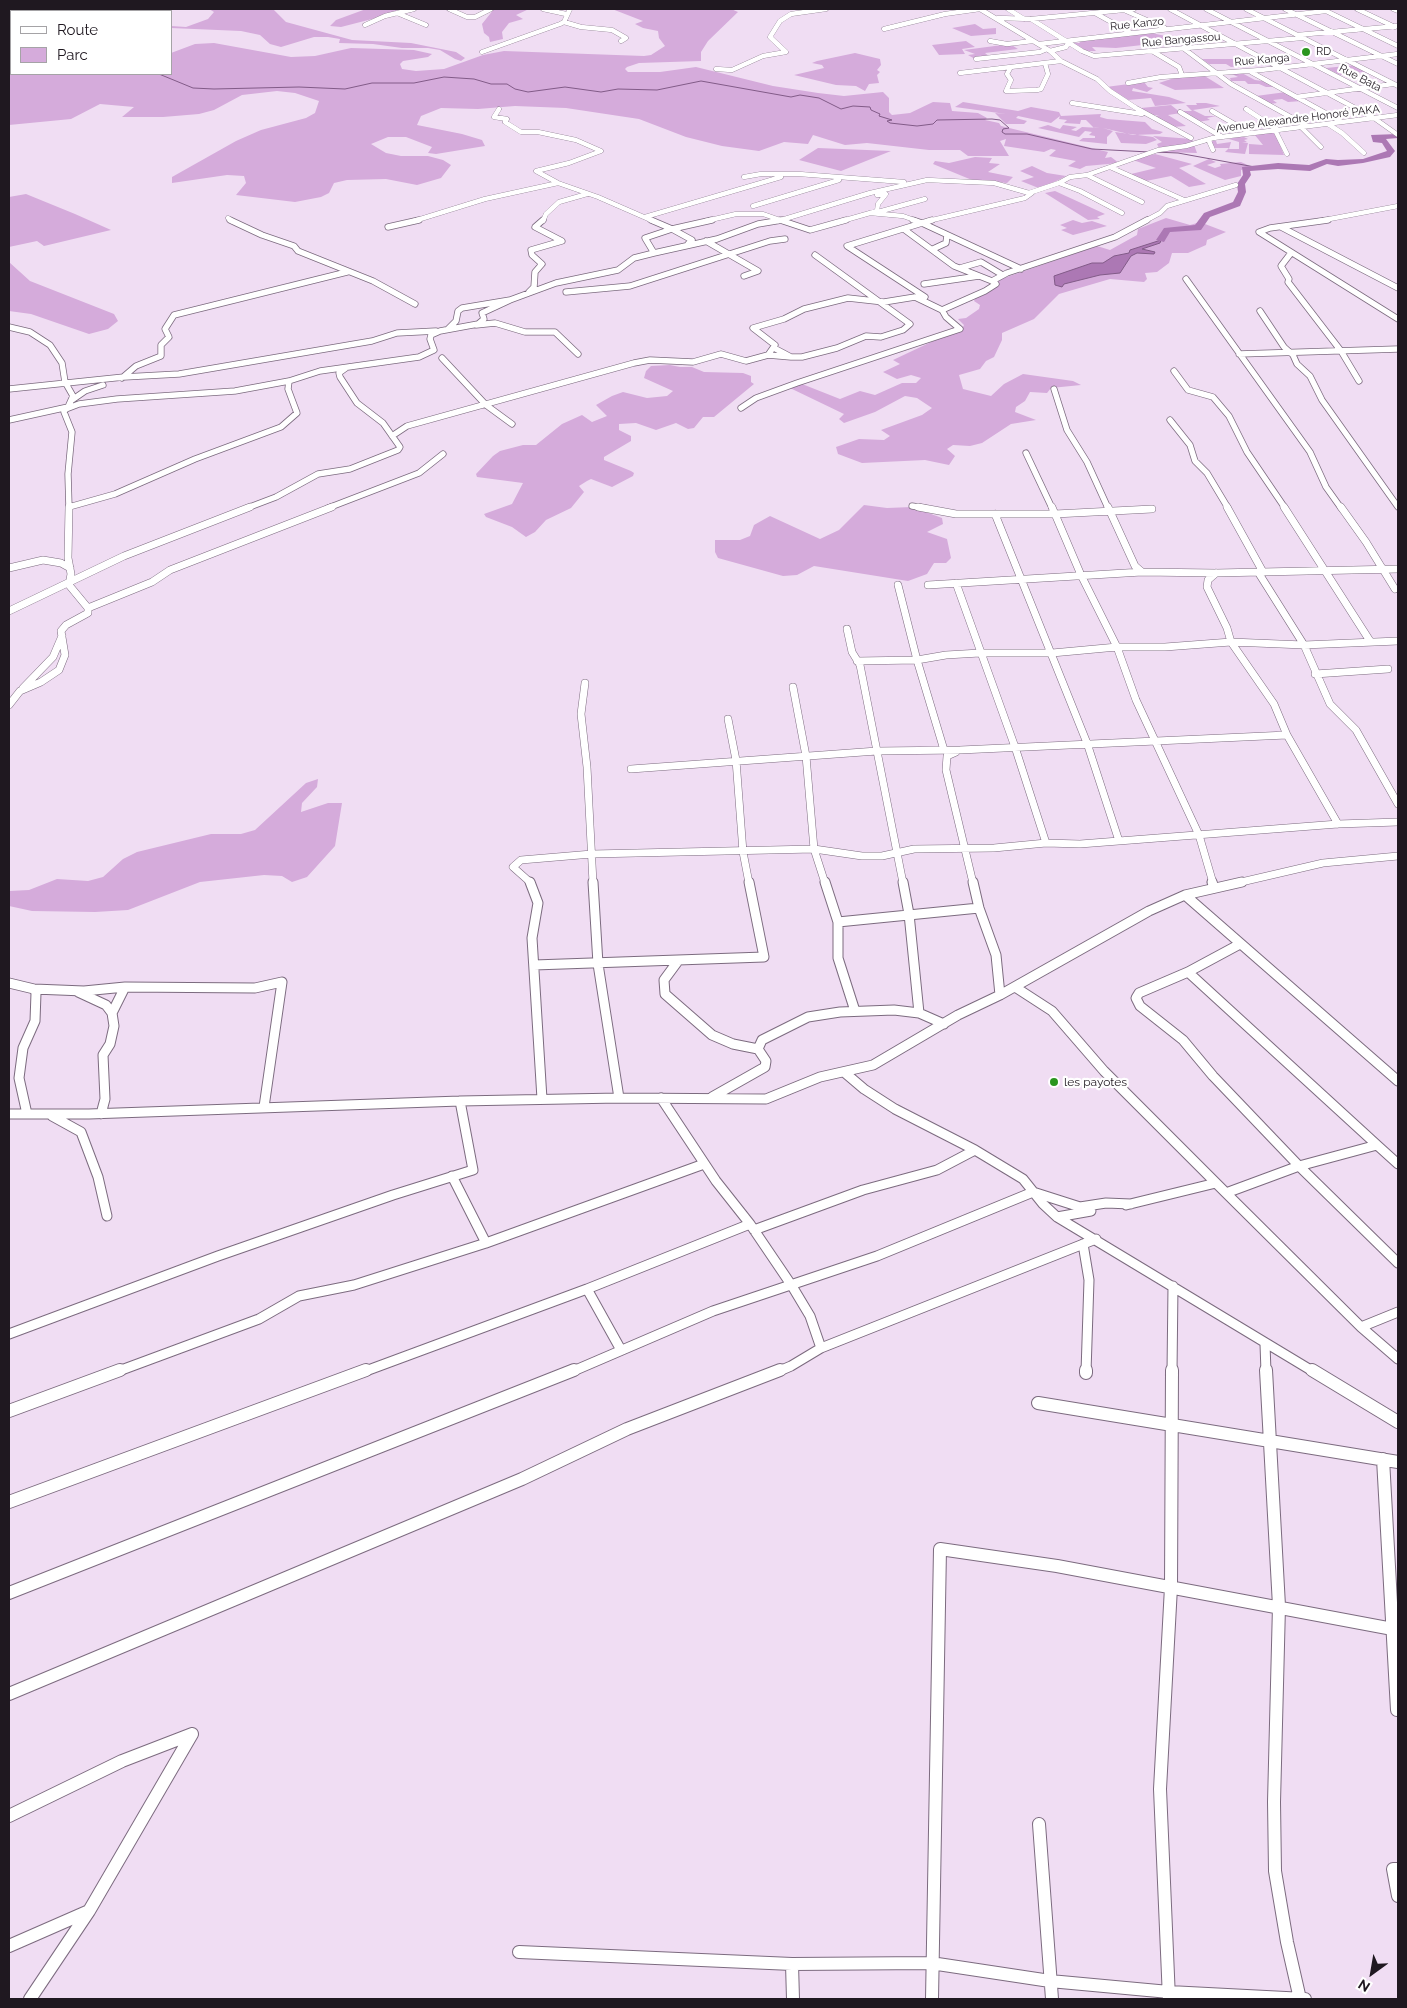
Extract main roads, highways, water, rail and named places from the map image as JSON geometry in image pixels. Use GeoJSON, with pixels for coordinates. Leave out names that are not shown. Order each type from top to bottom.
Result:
{"type":"FeatureCollection","features":[{"type":"Feature","properties":{"kind":"waterway"},"geometry":{"type":"LineString","coordinates":[[161,75],[193,88],[214,89],[299,87],[345,89],[372,83],[414,83],[444,77],[474,79],[491,84],[507,84],[515,89],[528,92],[565,87],[601,92],[618,89],[657,90],[701,81],[791,97],[800,95],[819,98],[841,109],[853,106],[870,107],[871,110],[880,114],[879,116],[892,120],[887,121],[890,123],[917,126],[933,124],[937,120],[992,119],[1000,120],[1009,128],[1003,129],[1002,132],[1005,134],[1027,134],[1092,149],[1149,152]]}},
{"type":"Feature","properties":{"kind":"waterway"},"geometry":{"type":"LineString","coordinates":[[1161,240],[1167,230],[1198,228],[1207,215],[1237,204],[1242,192],[1241,184],[1247,175],[1245,169],[1278,166],[1310,168],[1326,161],[1338,163],[1363,161],[1387,155],[1391,151],[1385,141],[1376,140],[1374,137],[1398,136]]}},
{"type":"Feature","properties":{"kind":"waterway"},"geometry":{"type":"LineString","coordinates":[[1154,152],[1178,153],[1255,167]]}},
{"type":"Feature","properties":{"kind":"place","name":"RD"},"geometry":{"type":"Point","coordinates":[1306,52]}},
{"type":"Feature","properties":{"kind":"place","name":"les payotes"},"geometry":{"type":"Point","coordinates":[1054,1082]}}]}
